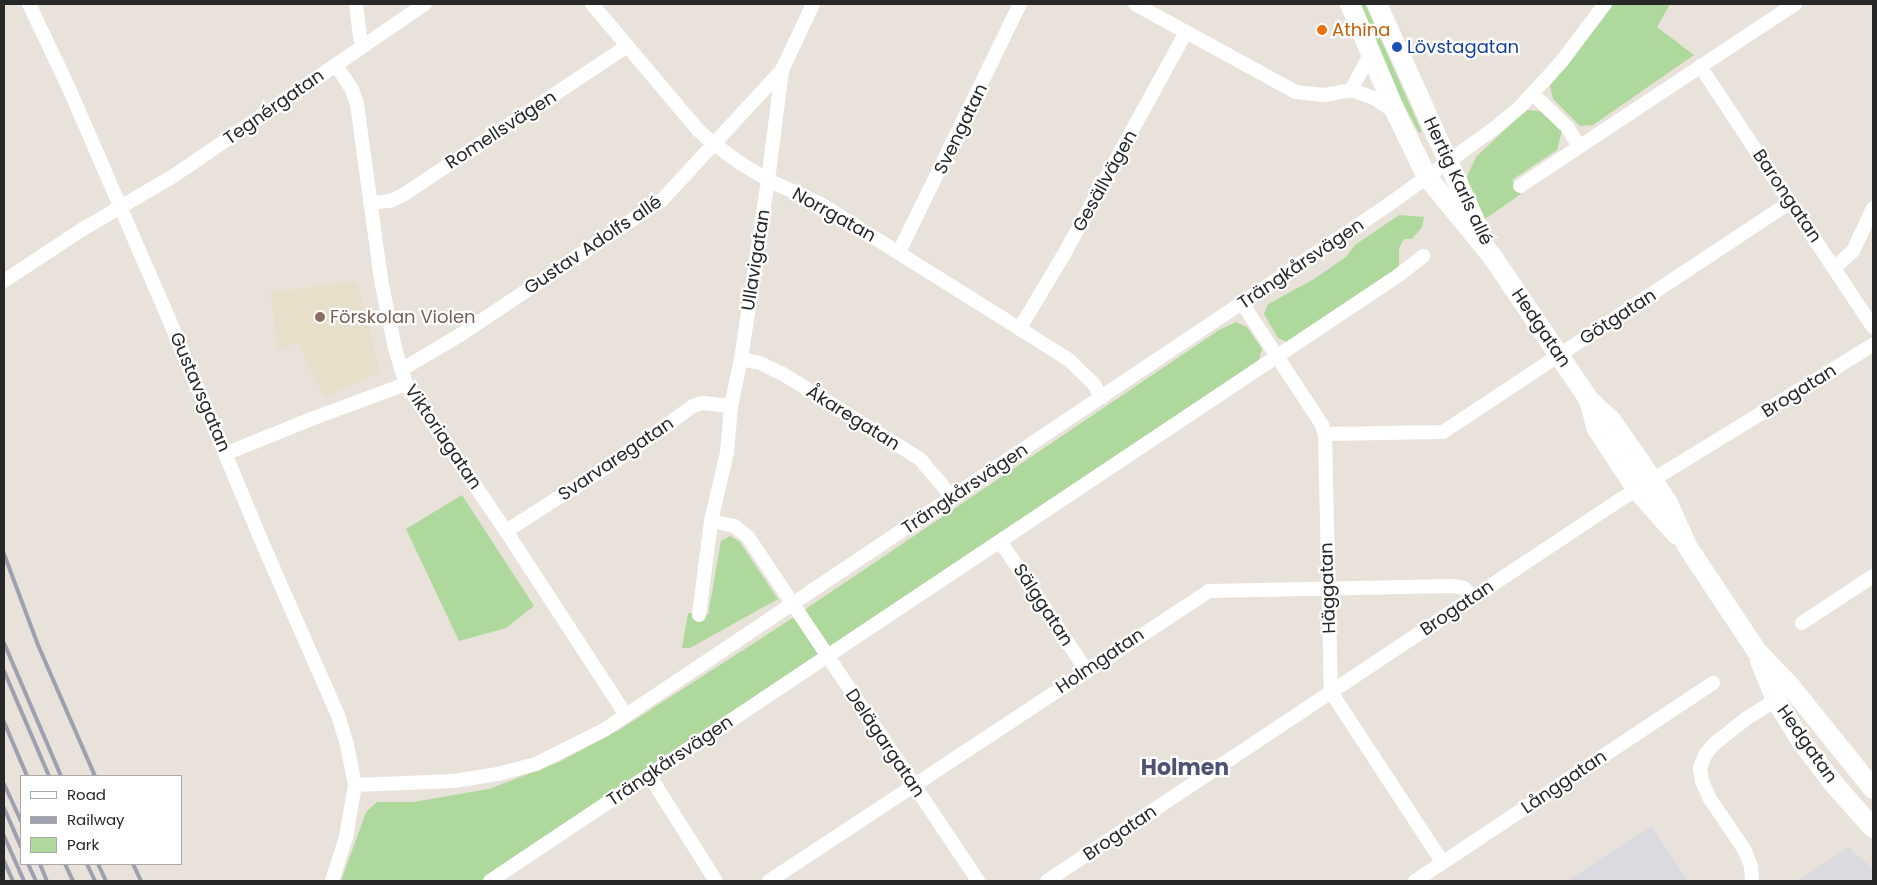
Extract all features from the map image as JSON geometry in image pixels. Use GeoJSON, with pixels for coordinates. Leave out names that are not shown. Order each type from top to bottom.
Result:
{"type":"FeatureCollection","features":[{"type":"Feature","properties":{"kind":"main road","name":"Hertig Karls allé"},"geometry":{"type":"LineString","coordinates":[[1350,4],[1396,113],[1427,178],[1492,256]]}},
{"type":"Feature","properties":{"kind":"main road","name":"Hertig Karls allé"},"geometry":{"type":"LineString","coordinates":[[1377,4],[1492,256]]}},
{"type":"Feature","properties":{"kind":"main road","name":"Hedgatan"},"geometry":{"type":"LineString","coordinates":[[1492,256],[1589,400],[1611,420],[1645,485],[1668,503],[1687,546],[1756,650],[1790,688],[1873,789]]}},
{"type":"Feature","properties":{"kind":"main road","name":"Hedgatan"},"geometry":{"type":"LineString","coordinates":[[1756,650],[1776,700],[1801,741],[1827,776],[1873,828]]}},
{"type":"Feature","properties":{"kind":"main road"},"geometry":{"type":"LineString","coordinates":[[1776,700],[1807,710]]}},
{"type":"Feature","properties":{"kind":"street","name":"Gustavsgatan"},"geometry":{"type":"LineString","coordinates":[[29,4],[120,206],[261,540],[338,715],[347,745],[355,785]]}},
{"type":"Feature","properties":{"kind":"street"},"geometry":{"type":"LineString","coordinates":[[356,4],[360,38],[364,46]]}},
{"type":"Feature","properties":{"kind":"street","name":"Tegnérgatan"},"geometry":{"type":"LineString","coordinates":[[4,281],[120,206],[175,176],[425,4]]}},
{"type":"Feature","properties":{"kind":"street","name":"Norrgatan"},"geometry":{"type":"LineString","coordinates":[[592,4],[698,130],[714,144],[768,180],[819,203],[1020,328],[1069,360],[1093,383],[1102,397]]}},
{"type":"Feature","properties":{"kind":"street","name":"Ullavigatan"},"geometry":{"type":"LineString","coordinates":[[699,616],[711,521],[727,452],[731,406],[741,359],[768,180],[782,70],[813,4]]}},
{"type":"Feature","properties":{"kind":"street","name":"Svengatan"},"geometry":{"type":"LineString","coordinates":[[899,252],[1020,4]]}},
{"type":"Feature","properties":{"kind":"street"},"geometry":{"type":"LineString","coordinates":[[1135,4],[1296,92],[1324,95],[1352,90],[1374,98],[1396,113]]}},
{"type":"Feature","properties":{"kind":"street","name":"Trängkårsvägen"},"geometry":{"type":"LineString","coordinates":[[355,785],[454,781],[526,766],[568,749],[626,715],[1427,178],[1496,127],[1533,94],[1562,61],[1605,4]]}},
{"type":"Feature","properties":{"kind":"street"},"geometry":{"type":"LineString","coordinates":[[1520,186],[1795,4]]}},
{"type":"Feature","properties":{"kind":"street","name":"Gesällvägen"},"geometry":{"type":"LineString","coordinates":[[1020,328],[1064,256],[1186,32]]}},
{"type":"Feature","properties":{"kind":"street","name":"Romellsvägen"},"geometry":{"type":"LineString","coordinates":[[370,203],[390,201],[403,195],[627,46]]}},
{"type":"Feature","properties":{"kind":"street"},"geometry":{"type":"LineString","coordinates":[[1352,90],[1371,53]]}},
{"type":"Feature","properties":{"kind":"street","name":"Viktoriagatan"},"geometry":{"type":"LineString","coordinates":[[336,64],[352,90],[357,104],[381,280],[401,370],[406,384],[506,530],[626,715]]}},
{"type":"Feature","properties":{"kind":"street","name":"Barongatan"},"geometry":{"type":"LineString","coordinates":[[1700,66],[1873,326]]}},
{"type":"Feature","properties":{"kind":"street","name":"Gustav Adolfs allé"},"geometry":{"type":"LineString","coordinates":[[401,370],[460,336],[650,209],[675,187],[782,70]]}},
{"type":"Feature","properties":{"kind":"street"},"geometry":{"type":"LineString","coordinates":[[1533,94],[1567,126],[1579,146]]}},
{"type":"Feature","properties":{"kind":"street","name":"Götgatan"},"geometry":{"type":"LineString","coordinates":[[1325,434],[1443,432],[1790,202]]}},
{"type":"Feature","properties":{"kind":"street"},"geometry":{"type":"LineString","coordinates":[[1834,268],[1853,251],[1873,208]]}},
{"type":"Feature","properties":{"kind":"street","name":"Trängkårsvägen"},"geometry":{"type":"LineString","coordinates":[[490,881],[1276,357],[1423,256]]}},
{"type":"Feature","properties":{"kind":"street","name":"Häggatan"},"geometry":{"type":"LineString","coordinates":[[1242,303],[1322,425],[1325,434],[1331,692]]}},
{"type":"Feature","properties":{"kind":"street","name":"Brogatan"},"geometry":{"type":"LineString","coordinates":[[1047,881],[1473,597],[1645,485],[1873,345]]}},
{"type":"Feature","properties":{"kind":"street","name":"Åkaregatan"},"geometry":{"type":"LineString","coordinates":[[741,359],[760,363],[783,374],[920,459],[952,497]]}},
{"type":"Feature","properties":{"kind":"street"},"geometry":{"type":"LineString","coordinates":[[226,454],[406,384]]}},
{"type":"Feature","properties":{"kind":"street","name":"Svarvaregatan"},"geometry":{"type":"LineString","coordinates":[[506,530],[613,462],[693,406],[702,403],[731,406]]}},
{"type":"Feature","properties":{"kind":"street"},"geometry":{"type":"LineString","coordinates":[[711,521],[734,526],[748,536],[792,604]]}},
{"type":"Feature","properties":{"kind":"street","name":"Sälggatan"},"geometry":{"type":"LineString","coordinates":[[1000,540],[1086,670]]}},
{"type":"Feature","properties":{"kind":"street"},"geometry":{"type":"LineString","coordinates":[[1802,623],[1873,576]]}},
{"type":"Feature","properties":{"kind":"street","name":"Holmgatan"},"geometry":{"type":"LineString","coordinates":[[769,881],[1086,670],[1209,591],[1453,586],[1464,588],[1473,597]]}},
{"type":"Feature","properties":{"kind":"street","name":"Delägargatan"},"geometry":{"type":"LineString","coordinates":[[792,604],[978,881]]}},
{"type":"Feature","properties":{"kind":"street","name":"Långgatan"},"geometry":{"type":"LineString","coordinates":[[1415,881],[1713,683]]}},
{"type":"Feature","properties":{"kind":"street"},"geometry":{"type":"LineString","coordinates":[[1331,692],[1443,863]]}},
{"type":"Feature","properties":{"kind":"street"},"geometry":{"type":"LineString","coordinates":[[1752,881],[1751,866],[1744,850],[1710,799],[1702,781],[1700,768],[1705,755],[1714,744],[1747,718],[1776,700]]}},
{"type":"Feature","properties":{"kind":"street"},"geometry":{"type":"LineString","coordinates":[[649,775],[716,881]]}},
{"type":"Feature","properties":{"kind":"street"},"geometry":{"type":"LineString","coordinates":[[332,881],[346,837],[355,785]]}},
{"type":"Feature","properties":{"kind":"shaded area","name":"Förskolan Violen"},"geometry":{"type":"Polygon","coordinates":[[[357,281],[380,372],[324,398],[298,343],[278,350],[270,292],[357,281]]]}},
{"type":"Feature","properties":{"kind":"shaded area"},"geometry":{"type":"Polygon","coordinates":[[[1651,826],[1688,881],[1567,881],[1651,826]]]}},
{"type":"Feature","properties":{"kind":"shaded area"},"geometry":{"type":"Polygon","coordinates":[[[1848,847],[1873,869],[1873,881],[1798,881],[1848,847]]]}},
{"type":"Feature","properties":{"kind":"green space"},"geometry":{"type":"Polygon","coordinates":[[[1359,4],[1365,4],[1422,132],[1419,133],[1389,78],[1359,4]]]}},
{"type":"Feature","properties":{"kind":"green space"},"geometry":{"type":"Polygon","coordinates":[[[1613,4],[1670,4],[1657,27],[1694,55],[1593,125],[1580,126],[1553,99],[1550,86],[1613,4]]]}},
{"type":"Feature","properties":{"kind":"green space"},"geometry":{"type":"Polygon","coordinates":[[[1526,110],[1540,111],[1562,131],[1557,150],[1512,180],[1521,194],[1485,219],[1464,183],[1476,157],[1526,110]]]}},
{"type":"Feature","properties":{"kind":"green space"},"geometry":{"type":"Polygon","coordinates":[[[1399,215],[1424,217],[1422,227],[1412,239],[1404,239],[1399,248],[1399,268],[1287,342],[1278,338],[1264,314],[1268,304],[1314,279],[1346,257],[1355,245],[1399,215]]]}},
{"type":"Feature","properties":{"kind":"green space"},"geometry":{"type":"Polygon","coordinates":[[[1236,322],[1247,327],[1262,349],[1259,360],[485,881],[341,881],[366,812],[377,802],[413,802],[489,789],[559,762],[619,730],[788,621],[1219,330],[1236,322]]]}},
{"type":"Feature","properties":{"kind":"green space"},"geometry":{"type":"Polygon","coordinates":[[[462,495],[534,606],[506,628],[459,641],[406,529],[462,495]]]}},
{"type":"Feature","properties":{"kind":"green space"},"geometry":{"type":"Polygon","coordinates":[[[730,536],[739,541],[778,599],[690,648],[682,648],[688,613],[708,615],[721,541],[730,536]]]}},
{"type":"Feature","properties":{"kind":"railway"},"geometry":{"type":"LineString","coordinates":[[4,554],[38,645],[95,775]]}},
{"type":"Feature","properties":{"kind":"railway"},"geometry":{"type":"LineString","coordinates":[[4,643],[61,775]]}},
{"type":"Feature","properties":{"kind":"railway"},"geometry":{"type":"LineString","coordinates":[[4,671],[49,775]]}},
{"type":"Feature","properties":{"kind":"railway"},"geometry":{"type":"LineString","coordinates":[[4,722],[27,775]]}},
{"type":"Feature","properties":{"kind":"railway"},"geometry":{"type":"LineString","coordinates":[[4,784],[20,819]]}},
{"type":"Feature","properties":{"kind":"railway"},"geometry":{"type":"LineString","coordinates":[[4,808],[20,845]]}},
{"type":"Feature","properties":{"kind":"railway"},"geometry":{"type":"LineString","coordinates":[[4,836],[24,881]]}},
{"type":"Feature","properties":{"kind":"railway"},"geometry":{"type":"LineString","coordinates":[[4,861],[13,881]]}},
{"type":"Feature","properties":{"kind":"railway"},"geometry":{"type":"LineString","coordinates":[[28,865],[36,881]]}},
{"type":"Feature","properties":{"kind":"railway"},"geometry":{"type":"LineString","coordinates":[[40,865],[47,881]]}},
{"type":"Feature","properties":{"kind":"railway"},"geometry":{"type":"LineString","coordinates":[[65,865],[73,881]]}},
{"type":"Feature","properties":{"kind":"railway"},"geometry":{"type":"LineString","coordinates":[[87,865],[95,881]]}},
{"type":"Feature","properties":{"kind":"railway"},"geometry":{"type":"LineString","coordinates":[[98,865],[106,881]]}},
{"type":"Feature","properties":{"kind":"railway"},"geometry":{"type":"LineString","coordinates":[[133,865],[141,881]]}},
{"type":"Feature","properties":{"kind":"place","name":"Athina"},"geometry":{"type":"Point","coordinates":[1322,30]}},
{"type":"Feature","properties":{"kind":"place","name":"Lövstagatan"},"geometry":{"type":"Point","coordinates":[1397,47]}},
{"type":"Feature","properties":{"kind":"place","name":"Förskolan Violen"},"geometry":{"type":"Point","coordinates":[320,317]}},
{"type":"Feature","properties":{"kind":"district","name":"Holmen"},"geometry":{"type":"Point","coordinates":[1185,768]}}]}
